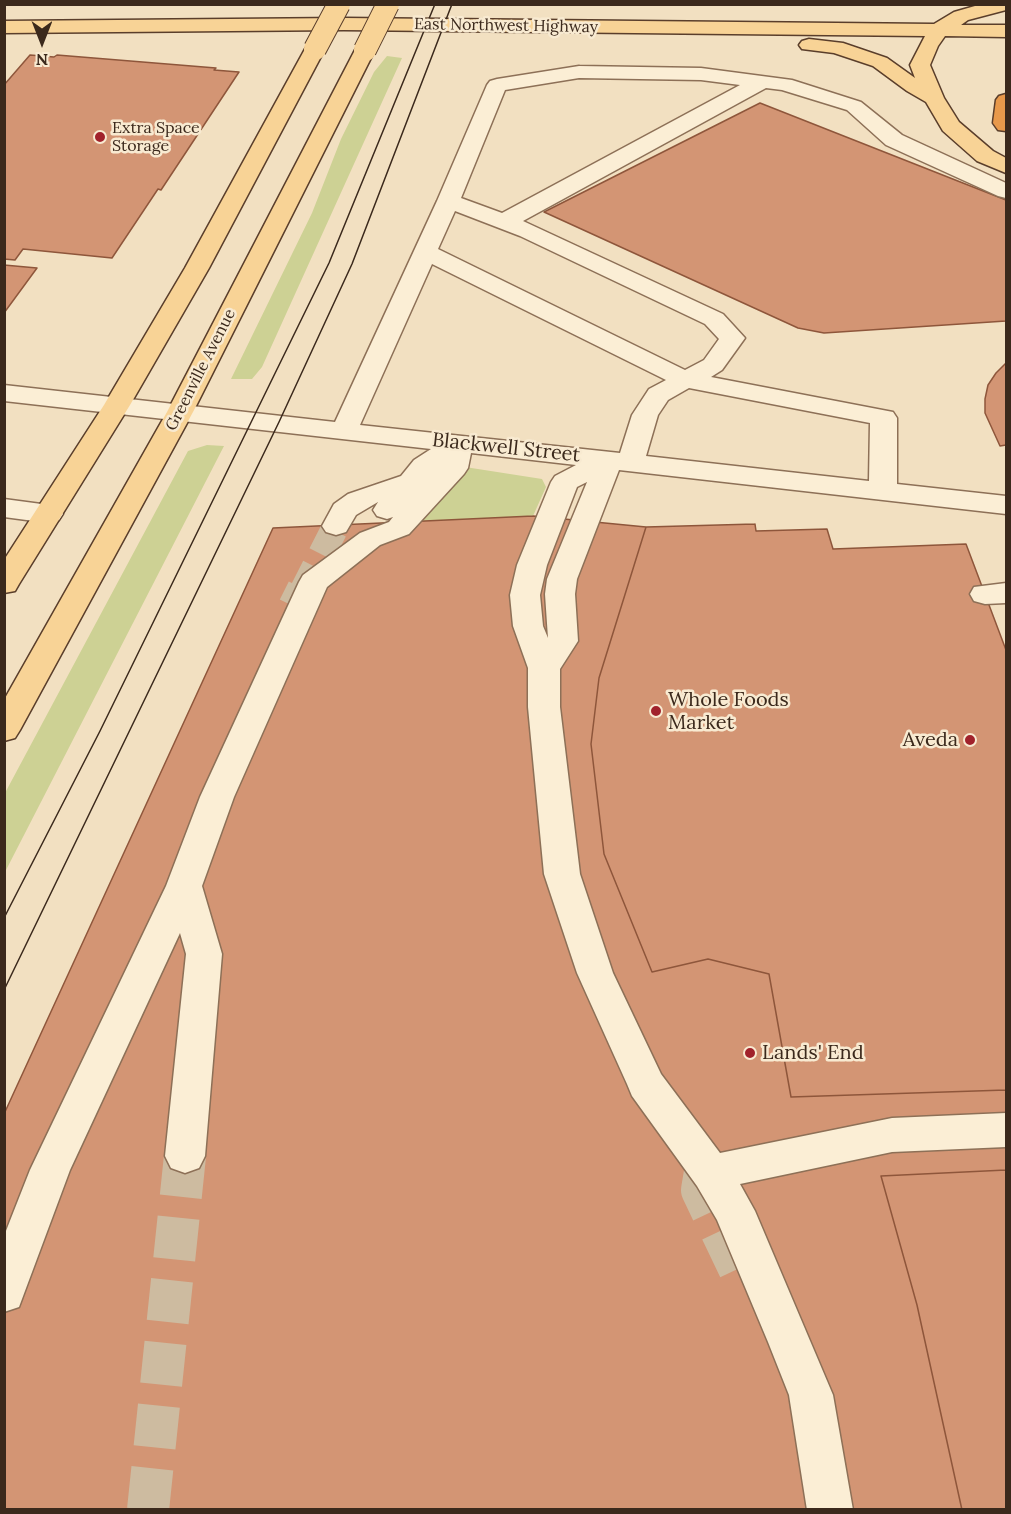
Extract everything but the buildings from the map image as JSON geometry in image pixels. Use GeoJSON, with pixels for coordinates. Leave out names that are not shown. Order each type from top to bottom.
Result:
{"type":"FeatureCollection","features":[{"type":"Feature","properties":{"kind":"highway"},"geometry":{"type":"LineString","coordinates":[[1006,99],[1004,123],[1006,125]]}},
{"type":"Feature","properties":{"kind":"main road"},"geometry":{"type":"LineString","coordinates":[[4,584],[117,405],[196,268],[339,4]]}},
{"type":"Feature","properties":{"kind":"main road","name":"Greenville Avenue"},"geometry":{"type":"LineString","coordinates":[[4,730],[180,412],[388,4]]}},
{"type":"Feature","properties":{"kind":"main road"},"geometry":{"type":"LineString","coordinates":[[1006,4],[961,16],[940,29],[928,45],[920,65],[934,98],[951,126],[985,156],[1006,166]]}},
{"type":"Feature","properties":{"kind":"main road","name":"East Northwest Highway"},"geometry":{"type":"LineString","coordinates":[[4,27],[344,24],[1006,31]]}},
{"type":"Feature","properties":{"kind":"main road"},"geometry":{"type":"LineString","coordinates":[[609,28],[836,46],[880,62],[914,87],[934,98]]}},
{"type":"Feature","properties":{"kind":"street"},"geometry":{"type":"LineString","coordinates":[[345,429],[426,252],[496,85],[579,72],[701,74],[785,84],[854,106],[894,140],[1006,191]]}},
{"type":"Feature","properties":{"kind":"street"},"geometry":{"type":"LineString","coordinates":[[504,222],[676,137],[763,81]]}},
{"type":"Feature","properties":{"kind":"street"},"geometry":{"type":"LineString","coordinates":[[448,201],[504,222],[714,319],[732,338],[713,365],[657,395],[583,520],[562,579],[560,594],[563,640],[544,668],[544,707],[562,874],[595,973],[646,1084],[711,1173],[734,1211],[812,1395],[830,1509]]}},
{"type":"Feature","properties":{"kind":"street"},"geometry":{"type":"LineString","coordinates":[[426,252],[686,380],[884,418],[883,491]]}},
{"type":"Feature","properties":{"kind":"street","name":"Blackwell Street"},"geometry":{"type":"LineString","coordinates":[[4,393],[345,429],[883,491],[1005,513]]}},
{"type":"Feature","properties":{"kind":"street"},"geometry":{"type":"LineString","coordinates":[[370,540],[374,524],[424,466],[459,442]]}},
{"type":"Feature","properties":{"kind":"street"},"geometry":{"type":"LineString","coordinates":[[4,1293],[50,1170],[184,886],[217,797],[314,582],[370,540],[399,528],[453,468],[459,442]]}},
{"type":"Feature","properties":{"kind":"street"},"geometry":{"type":"LineString","coordinates":[[336,526],[344,510],[358,500],[411,482]]}},
{"type":"Feature","properties":{"kind":"street"},"geometry":{"type":"LineString","coordinates":[[4,508],[49,514]]}},
{"type":"Feature","properties":{"kind":"street"},"geometry":{"type":"LineString","coordinates":[[184,886],[204,954],[185,1156]]}},
{"type":"Feature","properties":{"kind":"street"},"geometry":{"type":"LineString","coordinates":[[711,1173],[892,1135],[1006,1130]]}},
{"type":"Feature","properties":{"kind":"green space"},"geometry":{"type":"Polygon","coordinates":[[[387,56],[402,58],[262,367],[252,379],[231,379],[312,213],[341,139],[374,72],[387,56]]]}},
{"type":"Feature","properties":{"kind":"green space"},"geometry":{"type":"Polygon","coordinates":[[[207,445],[224,446],[5,872],[5,793],[188,451],[207,445]]]}},
{"type":"Feature","properties":{"kind":"green space"},"geometry":{"type":"Polygon","coordinates":[[[465,467],[542,479],[546,487],[533,516],[414,522],[465,467]]]}},
{"type":"Feature","properties":{"kind":"tunnel"},"geometry":{"type":"LineString","coordinates":[[303,591],[336,526]]}},
{"type":"Feature","properties":{"kind":"tunnel"},"geometry":{"type":"LineString","coordinates":[[295,607],[303,591]]}},
{"type":"Feature","properties":{"kind":"tunnel"},"geometry":{"type":"LineString","coordinates":[[148,1510],[185,1156]]}},
{"type":"Feature","properties":{"kind":"tunnel"},"geometry":{"type":"LineString","coordinates":[[705,1172],[702,1190],[740,1270]]}},
{"type":"Feature","properties":{"kind":"tram line"},"geometry":{"type":"LineString","coordinates":[[4,918],[100,731],[329,263],[435,4]]}},
{"type":"Feature","properties":{"kind":"tram line"},"geometry":{"type":"LineString","coordinates":[[4,990],[279,422],[352,264],[452,4]]}},
{"type":"Feature","properties":{"kind":"place","name":"Extra Space Storage"},"geometry":{"type":"Point","coordinates":[100,137]}},
{"type":"Feature","properties":{"kind":"place","name":"Whole Foods Market"},"geometry":{"type":"Point","coordinates":[656,711]}},
{"type":"Feature","properties":{"kind":"place","name":"Aveda"},"geometry":{"type":"Point","coordinates":[970,740]}},
{"type":"Feature","properties":{"kind":"place","name":"Lands' End"},"geometry":{"type":"Point","coordinates":[750,1053]}}]}
